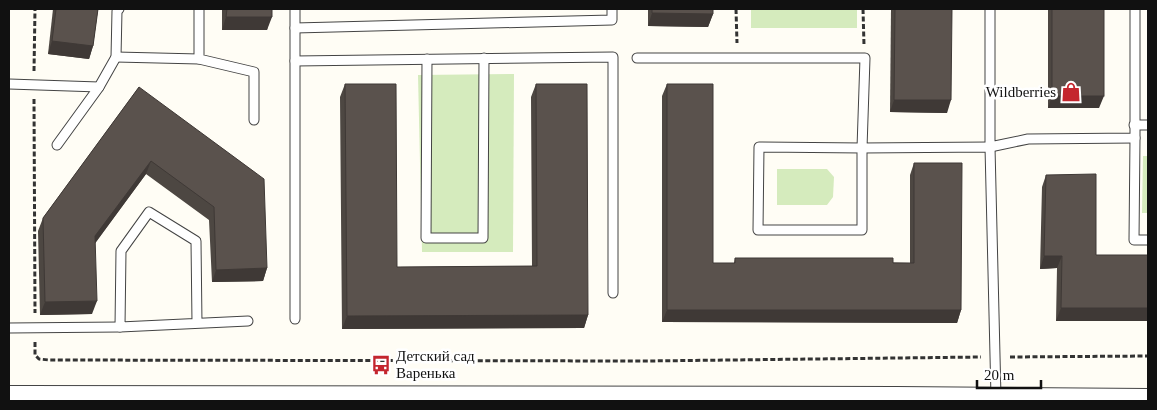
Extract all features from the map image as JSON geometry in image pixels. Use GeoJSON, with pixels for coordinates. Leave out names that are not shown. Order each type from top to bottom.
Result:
{"type":"FeatureCollection","features":[{"type":"Feature","properties":{"kind":"street"},"geometry":{"type":"LineString","coordinates":[[9,395],[307,398],[1148,398]]}},
{"type":"Feature","properties":{"kind":"lane"},"geometry":{"type":"LineString","coordinates":[[57,145],[99,87],[116,57],[117,11],[119,9]]}},
{"type":"Feature","properties":{"kind":"lane"},"geometry":{"type":"LineString","coordinates":[[198,9],[200,59]]}},
{"type":"Feature","properties":{"kind":"lane"},"geometry":{"type":"LineString","coordinates":[[295,9],[295,319]]}},
{"type":"Feature","properties":{"kind":"lane"},"geometry":{"type":"LineString","coordinates":[[294,28],[612,20],[612,9]]}},
{"type":"Feature","properties":{"kind":"lane"},"geometry":{"type":"LineString","coordinates":[[990,9],[990,147],[996,397]]}},
{"type":"Feature","properties":{"kind":"lane"},"geometry":{"type":"LineString","coordinates":[[1135,9],[1134,240],[1148,240]]}},
{"type":"Feature","properties":{"kind":"lane"},"geometry":{"type":"LineString","coordinates":[[116,57],[200,59],[254,72],[254,120]]}},
{"type":"Feature","properties":{"kind":"lane"},"geometry":{"type":"LineString","coordinates":[[294,61],[613,57],[613,294]]}},
{"type":"Feature","properties":{"kind":"lane"},"geometry":{"type":"LineString","coordinates":[[427,59],[426,238],[482,238],[484,58]]}},
{"type":"Feature","properties":{"kind":"lane"},"geometry":{"type":"LineString","coordinates":[[637,58],[865,58],[862,148],[862,230],[758,230],[759,147],[862,148],[990,147],[1028,140],[1135,138]]}},
{"type":"Feature","properties":{"kind":"lane"},"geometry":{"type":"LineString","coordinates":[[9,84],[99,87]]}},
{"type":"Feature","properties":{"kind":"lane"},"geometry":{"type":"LineString","coordinates":[[1134,125],[1148,125]]}},
{"type":"Feature","properties":{"kind":"lane"},"geometry":{"type":"LineString","coordinates":[[120,327],[121,251],[149,212],[196,241],[197,323]]}},
{"type":"Feature","properties":{"kind":"lane"},"geometry":{"type":"LineString","coordinates":[[9,328],[120,327],[248,321]]}},
{"type":"Feature","properties":{"kind":"path"},"geometry":{"type":"LineString","coordinates":[[35,9],[35,355],[39,360],[657,360],[1148,356]]}},
{"type":"Feature","properties":{"kind":"path"},"geometry":{"type":"LineString","coordinates":[[736,9],[737,58]]}},
{"type":"Feature","properties":{"kind":"path"},"geometry":{"type":"LineString","coordinates":[[863,9],[865,58]]}},
{"type":"Feature","properties":{"kind":"green space"},"geometry":{"type":"Polygon","coordinates":[[[751,9],[857,9],[857,28],[751,28],[751,9]]]}},
{"type":"Feature","properties":{"kind":"green space"},"geometry":{"type":"Polygon","coordinates":[[[514,74],[513,252],[422,252],[418,75],[514,74]]]}},
{"type":"Feature","properties":{"kind":"green space"},"geometry":{"type":"Polygon","coordinates":[[[1143,156],[1148,156],[1148,213],[1142,213],[1143,156]]]}},
{"type":"Feature","properties":{"kind":"green space"},"geometry":{"type":"Polygon","coordinates":[[[777,169],[827,169],[834,177],[833,197],[827,205],[777,205],[777,169]]]}},
{"type":"Feature","properties":{"kind":"building"},"geometry":{"type":"Polygon","coordinates":[[[56,9],[98,9],[93,46],[52,41],[56,9]]]}},
{"type":"Feature","properties":{"kind":"building"},"geometry":{"type":"Polygon","coordinates":[[[227,9],[272,9],[272,17],[226,17],[227,9]]]}},
{"type":"Feature","properties":{"kind":"building"},"geometry":{"type":"Polygon","coordinates":[[[652,9],[713,9],[713,14],[652,13],[652,9]]]}},
{"type":"Feature","properties":{"kind":"building"},"geometry":{"type":"Polygon","coordinates":[[[895,9],[952,9],[951,100],[894,100],[895,9]]]}},
{"type":"Feature","properties":{"kind":"building"},"geometry":{"type":"Polygon","coordinates":[[[1052,9],[1104,9],[1104,96],[1052,96],[1052,9]]]}},
{"type":"Feature","properties":{"kind":"building"},"geometry":{"type":"Polygon","coordinates":[[[345,84],[396,84],[397,267],[537,266],[536,84],[587,84],[588,315],[347,316],[345,84]]]}},
{"type":"Feature","properties":{"kind":"building"},"geometry":{"type":"Polygon","coordinates":[[[667,84],[713,84],[713,263],[735,263],[735,258],[893,258],[893,263],[914,263],[914,163],[962,163],[961,310],[667,310],[667,84]]]}},
{"type":"Feature","properties":{"kind":"building"},"geometry":{"type":"Polygon","coordinates":[[[139,87],[264,179],[267,268],[216,270],[214,207],[151,161],[95,236],[97,301],[45,302],[43,218],[139,87]]]}},
{"type":"Feature","properties":{"kind":"building"},"geometry":{"type":"Polygon","coordinates":[[[1096,174],[1096,255],[1148,255],[1148,308],[1061,308],[1062,256],[1044,256],[1046,175],[1096,174]]]}},
{"type":"Feature","properties":{"kind":"place","name":"Wildberries"},"geometry":{"type":"Point","coordinates":[1071,92]}},
{"type":"Feature","properties":{"kind":"place","name":"Детский сад Варенька"},"geometry":{"type":"Point","coordinates":[381,365]}}]}
